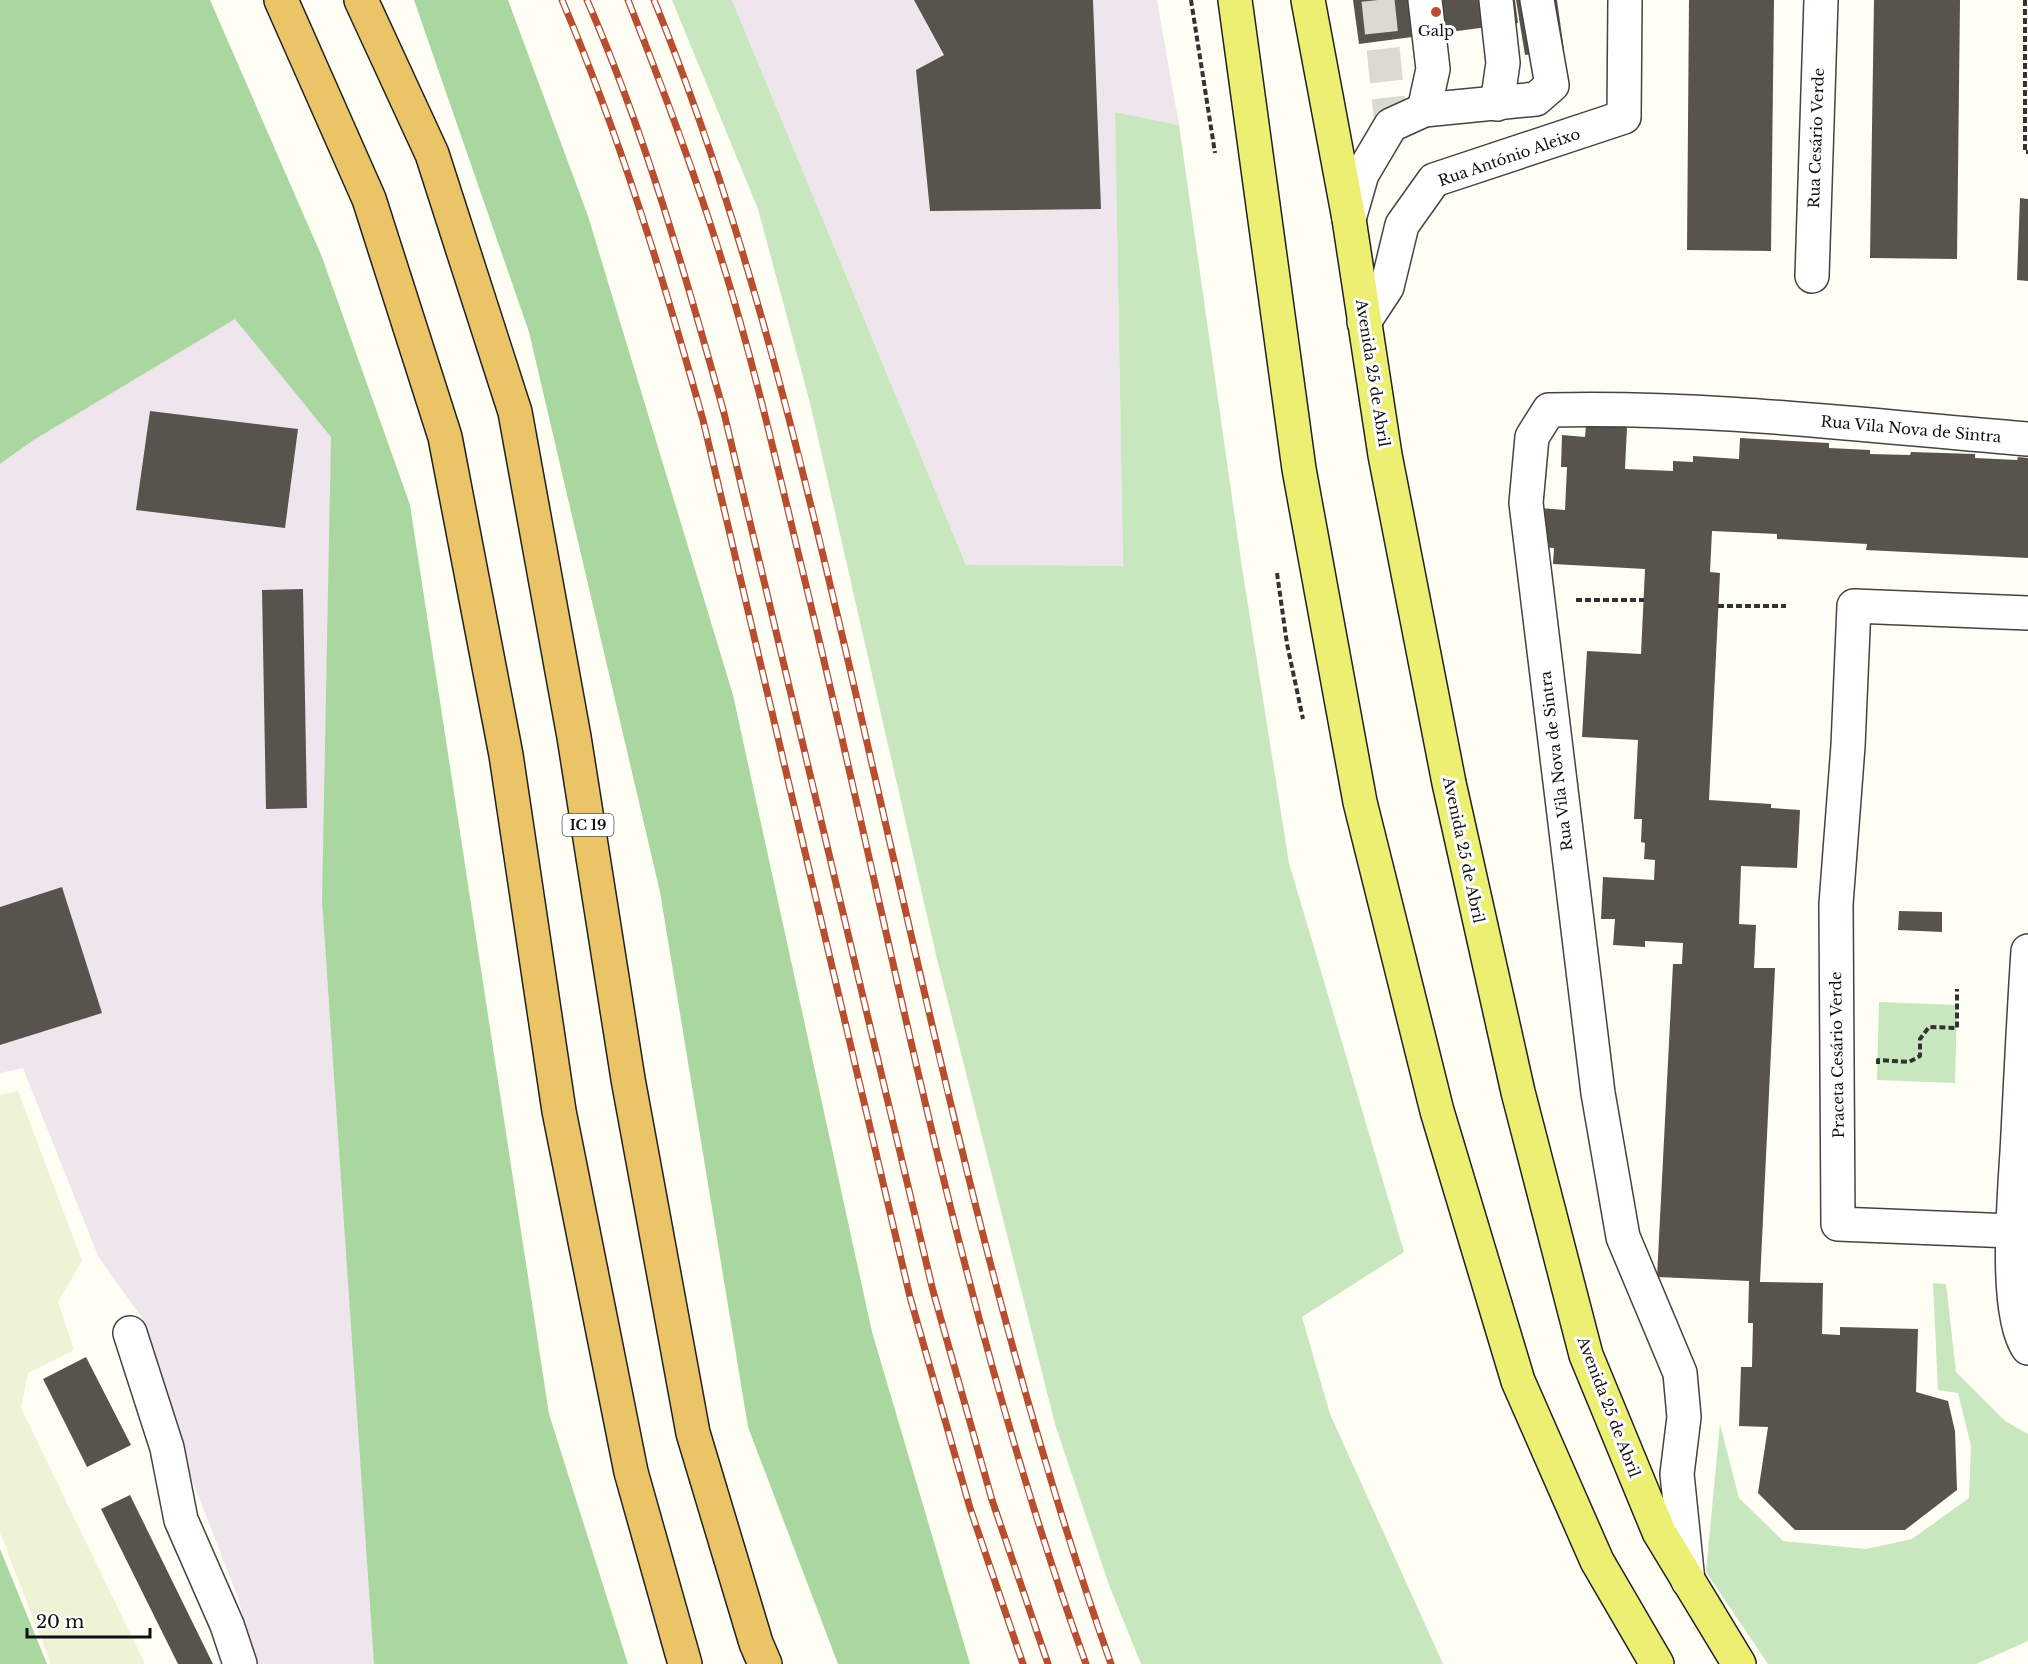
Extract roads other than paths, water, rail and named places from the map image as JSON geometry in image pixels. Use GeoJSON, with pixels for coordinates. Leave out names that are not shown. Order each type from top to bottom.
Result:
{"type":"FeatureCollection","features":[{"type":"Feature","properties":{"kind":"highway"},"geometry":{"type":"LineString","coordinates":[[280,0],[369,199],[445,437],[506,755],[559,1111],[631,1472],[685,1664]]}},
{"type":"Feature","properties":{"kind":"highway","name":"IC 19"},"geometry":{"type":"LineString","coordinates":[[361,0],[432,154],[515,412],[574,737],[628,1079],[693,1434],[756,1642],[765,1664]]}},
{"type":"Feature","properties":{"kind":"main road"},"geometry":{"type":"LineString","coordinates":[[1235,0],[1299,469],[1360,802],[1437,1111],[1518,1381],[1598,1561],[1657,1664]]}},
{"type":"Feature","properties":{"kind":"main road","name":"Avenida 25 de Abril"},"geometry":{"type":"LineString","coordinates":[[1308,0],[1349,219],[1385,455],[1447,771],[1518,1092],[1586,1355],[1659,1532],[1739,1664]]}},
{"type":"Feature","properties":{"kind":"street"},"geometry":{"type":"LineString","coordinates":[[1424,111],[1433,69],[1425,0]]}},
{"type":"Feature","properties":{"kind":"street"},"geometry":{"type":"LineString","coordinates":[[1496,0],[1503,63],[1497,104]]}},
{"type":"Feature","properties":{"kind":"street"},"geometry":{"type":"LineString","coordinates":[[1349,219],[1362,174],[1391,125],[1424,111],[1536,99],[1552,85],[1537,0]]}},
{"type":"Feature","properties":{"kind":"street","name":"Rua António Aleixo"},"geometry":{"type":"LineString","coordinates":[[1364,322],[1387,287],[1402,225],[1434,180],[1624,117],[1625,0]]}},
{"type":"Feature","properties":{"kind":"street","name":"Rua Cesário Verde"},"geometry":{"type":"LineString","coordinates":[[1812,276],[1821,0]]}},
{"type":"Feature","properties":{"kind":"street","name":"Rua Vila Nova de Sintra"},"geometry":{"type":"LineString","coordinates":[[1688,1581],[1677,1474],[1684,1417],[1680,1373],[1623,1237],[1598,1093],[1526,503],[1532,437],[1550,410],[1621,408],[1740,415],[2028,440]]}},
{"type":"Feature","properties":{"kind":"street","name":"Praceta Cesário Verde"},"geometry":{"type":"LineString","coordinates":[[2012,1231],[1838,1224],[1836,904],[1848,746],[1854,606],[2028,613]]}},
{"type":"Feature","properties":{"kind":"street"},"geometry":{"type":"LineString","coordinates":[[2028,951],[2012,1231],[2021,1295],[2021,1338],[2028,1348]]}},
{"type":"Feature","properties":{"kind":"street"},"geometry":{"type":"LineString","coordinates":[[130,1333],[167,1448],[181,1520],[227,1625],[240,1664]]}},
{"type":"Feature","properties":{"kind":"tunnel"},"geometry":{"type":"LineString","coordinates":[[1378,0],[1391,125]]}},
{"type":"Feature","properties":{"kind":"railway"},"geometry":{"type":"LineString","coordinates":[[562,0],[622,155],[703,420],[910,1297],[970,1508],[1023,1664]]}},
{"type":"Feature","properties":{"kind":"railway"},"geometry":{"type":"LineString","coordinates":[[587,0],[646,152],[679,256],[724,413],[933,1291],[992,1500],[1048,1664]]}},
{"type":"Feature","properties":{"kind":"railway"},"geometry":{"type":"LineString","coordinates":[[628,0],[701,195],[745,340],[805,581],[964,1263],[1041,1532],[1086,1664]]}},
{"type":"Feature","properties":{"kind":"railway"},"geometry":{"type":"LineString","coordinates":[[654,0],[717,171],[769,345],[815,522],[941,1064],[1002,1306],[1071,1546],[1111,1664]]}},
{"type":"Feature","properties":{"kind":"place","name":"Galp"},"geometry":{"type":"Point","coordinates":[1436,12]}}]}
